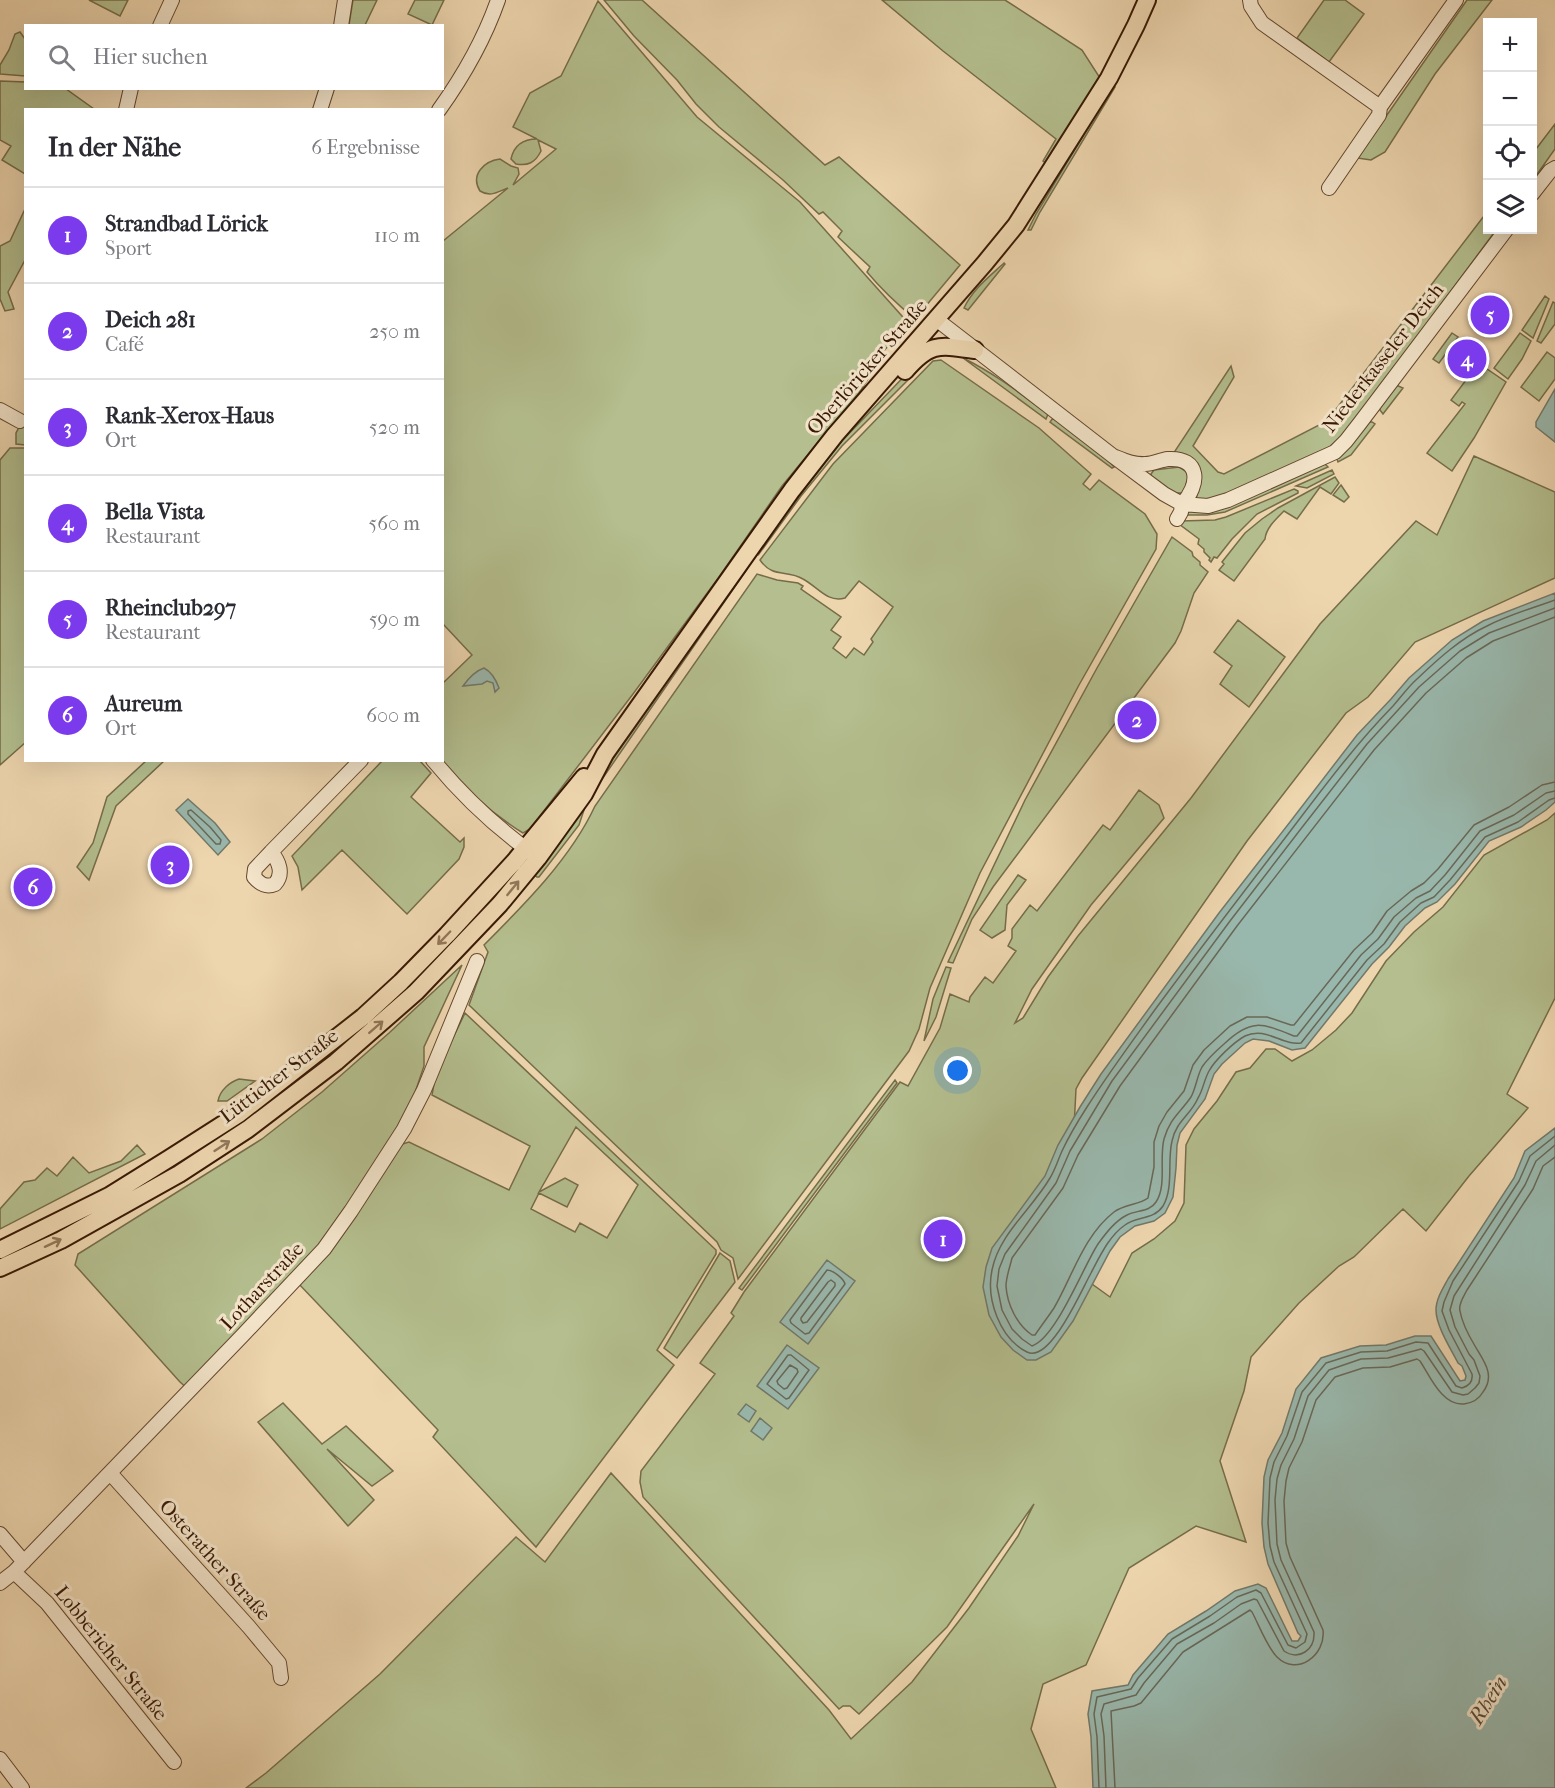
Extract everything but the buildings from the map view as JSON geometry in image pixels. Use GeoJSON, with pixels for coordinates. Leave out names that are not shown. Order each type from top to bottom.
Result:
{"type":"FeatureCollection","features":[{"type":"Feature","properties":{"kind":"main road","name":"Oberlöricker Straße"},"geometry":{"type":"LineString","coordinates":[[532,853],[584,794],[605,754],[792,490],[836,435],[1016,225],[1109,78],[1147,0]]}},
{"type":"Feature","properties":{"kind":"main road"},"geometry":{"type":"LineString","coordinates":[[867,399],[882,395],[925,351],[948,346],[975,350]]}},
{"type":"Feature","properties":{"kind":"main road","name":"Lütticher Straße"},"geometry":{"type":"LineString","coordinates":[[0,1250],[109,1196],[239,1114],[363,1017],[532,853]]}},
{"type":"Feature","properties":{"kind":"main road","name":"Lütticher Straße"},"geometry":{"type":"LineString","coordinates":[[0,1268],[61,1240],[178,1174],[248,1129],[336,1062],[416,992],[500,904],[532,853]]}},
{"type":"Feature","properties":{"kind":"main road"},"geometry":{"type":"LineString","coordinates":[[0,1238],[48,1217],[117,1181],[138,1178]]}},
{"type":"Feature","properties":{"kind":"street"},"geometry":{"type":"LineString","coordinates":[[161,24],[172,0]]}},
{"type":"Feature","properties":{"kind":"street"},"geometry":{"type":"LineString","coordinates":[[341,24],[345,0]]}},
{"type":"Feature","properties":{"kind":"street"},"geometry":{"type":"LineString","coordinates":[[440,108],[469,65],[484,36],[498,0]]}},
{"type":"Feature","properties":{"kind":"street"},"geometry":{"type":"LineString","coordinates":[[1250,0],[1251,6],[1262,23],[1380,107]]}},
{"type":"Feature","properties":{"kind":"street"},"geometry":{"type":"LineString","coordinates":[[1329,188],[1379,115],[1380,107],[1456,0]]}},
{"type":"Feature","properties":{"kind":"street"},"geometry":{"type":"LineString","coordinates":[[126,108],[131,90]]}},
{"type":"Feature","properties":{"kind":"street"},"geometry":{"type":"LineString","coordinates":[[321,108],[326,90]]}},
{"type":"Feature","properties":{"kind":"street"},"geometry":{"type":"LineString","coordinates":[[1537,189],[1555,168]]}},
{"type":"Feature","properties":{"kind":"street","name":"Niederkasseler Deich"},"geometry":{"type":"LineString","coordinates":[[1182,504],[1208,506],[1228,500],[1335,452],[1360,423],[1503,234]]}},
{"type":"Feature","properties":{"kind":"street"},"geometry":{"type":"LineString","coordinates":[[936,319],[1113,456],[1164,494],[1182,504]]}},
{"type":"Feature","properties":{"kind":"street"},"geometry":{"type":"LineString","coordinates":[[0,410],[20,421]]}},
{"type":"Feature","properties":{"kind":"street"},"geometry":{"type":"LineString","coordinates":[[1113,456],[1132,463],[1146,464],[1169,459],[1182,461],[1191,466],[1195,472],[1195,484],[1182,504],[1177,519]]}},
{"type":"Feature","properties":{"kind":"street"},"geometry":{"type":"LineString","coordinates":[[271,852],[359,762]]}},
{"type":"Feature","properties":{"kind":"street"},"geometry":{"type":"LineString","coordinates":[[435,762],[451,781],[532,853]]}},
{"type":"Feature","properties":{"kind":"street","name":"Lotharstraße"},"geometry":{"type":"LineString","coordinates":[[0,1583],[20,1567],[324,1249],[400,1135],[424,1090],[477,962]]}},
{"type":"Feature","properties":{"kind":"street","name":"Osterather Straße"},"geometry":{"type":"LineString","coordinates":[[110,1473],[249,1627],[279,1663],[281,1678]]}},
{"type":"Feature","properties":{"kind":"street","name":"Lobbericher Straße"},"geometry":{"type":"LineString","coordinates":[[0,1533],[20,1567],[47,1604],[174,1762]]}},
{"type":"Feature","properties":{"kind":"street"},"geometry":{"type":"LineString","coordinates":[[0,1759],[22,1788]]}},
{"type":"Feature","properties":{"kind":"green space"},"geometry":{"type":"Polygon","coordinates":[[[89,0],[128,0],[120,16],[89,0]]]}},
{"type":"Feature","properties":{"kind":"green space"},"geometry":{"type":"Polygon","coordinates":[[[353,0],[377,0],[365,24],[349,24],[353,0]]]}},
{"type":"Feature","properties":{"kind":"green space"},"geometry":{"type":"Polygon","coordinates":[[[415,0],[444,0],[432,24],[408,14],[415,0]]]}},
{"type":"Feature","properties":{"kind":"green space"},"geometry":{"type":"Polygon","coordinates":[[[604,0],[642,0],[825,165],[839,157],[960,265],[915,319],[867,272],[870,267],[838,237],[842,231],[823,212],[819,214],[783,180],[719,127],[634,36],[604,0]]]}},
{"type":"Feature","properties":{"kind":"green space"},"geometry":{"type":"Polygon","coordinates":[[[882,0],[1005,0],[1082,50],[1100,78],[1047,164],[1043,161],[1056,139],[882,0]]]}},
{"type":"Feature","properties":{"kind":"green space"},"geometry":{"type":"Polygon","coordinates":[[[1324,0],[1345,0],[1364,14],[1329,62],[1297,38],[1324,0]]]}},
{"type":"Feature","properties":{"kind":"green space"},"geometry":{"type":"Polygon","coordinates":[[[1467,0],[1492,0],[1435,74],[1385,152],[1371,160],[1357,158],[1467,0]]]}},
{"type":"Feature","properties":{"kind":"green space"},"geometry":{"type":"Polygon","coordinates":[[[598,1],[697,117],[800,202],[910,325],[873,363],[876,366],[859,393],[782,486],[633,694],[530,829],[523,833],[500,818],[479,800],[441,762],[444,762],[444,682],[472,655],[444,625],[444,240],[508,188],[491,194],[480,191],[477,180],[484,166],[500,159],[518,168],[519,174],[513,185],[556,149],[538,140],[541,151],[534,161],[528,164],[516,164],[511,159],[517,147],[528,140],[537,139],[513,127],[530,93],[561,76],[598,1]]]}},
{"type":"Feature","properties":{"kind":"green space"},"geometry":{"type":"Polygon","coordinates":[[[20,32],[24,38],[24,76],[0,74],[0,65],[15,34],[20,32]]]}},
{"type":"Feature","properties":{"kind":"green space"},"geometry":{"type":"Polygon","coordinates":[[[0,81],[24,82],[24,90],[67,90],[93,108],[24,108],[24,173],[2,160],[11,146],[0,140],[0,81]]]}},
{"type":"Feature","properties":{"kind":"green space"},"geometry":{"type":"Polygon","coordinates":[[[1113,86],[1115,87],[1031,230],[1028,230],[1036,214],[1113,86]]]}},
{"type":"Feature","properties":{"kind":"green space"},"geometry":{"type":"Polygon","coordinates":[[[1555,124],[1555,149],[1537,174],[1537,148],[1555,124]]]}},
{"type":"Feature","properties":{"kind":"green space"},"geometry":{"type":"Polygon","coordinates":[[[24,211],[24,262],[8,292],[14,309],[5,311],[0,299],[0,246],[10,241],[24,211]]]}},
{"type":"Feature","properties":{"kind":"green space"},"geometry":{"type":"Polygon","coordinates":[[[1483,217],[1483,234],[1493,234],[1346,433],[1327,449],[1218,498],[1197,501],[1200,475],[1173,454],[1231,366],[1234,377],[1193,446],[1218,472],[1224,474],[1327,421],[1483,217]]]}},
{"type":"Feature","properties":{"kind":"green space"},"geometry":{"type":"Polygon","coordinates":[[[1004,263],[968,310],[964,308],[977,289],[1004,263]]]}},
{"type":"Feature","properties":{"kind":"green space"},"geometry":{"type":"Polygon","coordinates":[[[1545,296],[1549,299],[1533,338],[1522,330],[1545,296]]]}},
{"type":"Feature","properties":{"kind":"green space"},"geometry":{"type":"Polygon","coordinates":[[[1553,302],[1555,303],[1555,324],[1541,343],[1537,341],[1553,302]]]}},
{"type":"Feature","properties":{"kind":"green space"},"geometry":{"type":"Polygon","coordinates":[[[1452,333],[1458,337],[1439,363],[1433,359],[1452,333]]]}},
{"type":"Feature","properties":{"kind":"green space"},"geometry":{"type":"Polygon","coordinates":[[[1520,333],[1531,341],[1508,379],[1494,368],[1520,333]]]}},
{"type":"Feature","properties":{"kind":"green space"},"geometry":{"type":"Polygon","coordinates":[[[1547,352],[1555,358],[1555,379],[1539,401],[1521,387],[1547,352]]]}},
{"type":"Feature","properties":{"kind":"green space"},"geometry":{"type":"Polygon","coordinates":[[[935,353],[842,446],[801,496],[759,554],[759,548],[839,444],[917,363],[935,353]]]}},
{"type":"Feature","properties":{"kind":"green space"},"geometry":{"type":"Polygon","coordinates":[[[963,358],[1028,399],[1048,414],[1046,419],[963,358]]]}},
{"type":"Feature","properties":{"kind":"green space"},"geometry":{"type":"Polygon","coordinates":[[[941,360],[1039,428],[1091,474],[1083,484],[1090,490],[1099,480],[1145,514],[1157,534],[1156,549],[1079,685],[980,873],[930,988],[919,1029],[909,1051],[738,1279],[733,1258],[721,1250],[717,1242],[469,1005],[488,952],[484,945],[546,880],[560,862],[595,806],[757,574],[803,586],[801,589],[841,617],[831,630],[841,637],[833,648],[846,658],[854,648],[864,655],[873,642],[871,639],[893,607],[859,581],[845,598],[833,598],[797,576],[770,570],[760,560],[833,464],[933,361],[941,360]]]}},
{"type":"Feature","properties":{"kind":"green space"},"geometry":{"type":"Polygon","coordinates":[[[1475,368],[1483,374],[1487,369],[1506,382],[1452,471],[1427,453],[1465,404],[1462,402],[1459,406],[1451,400],[1475,368]]]}},
{"type":"Feature","properties":{"kind":"green space"},"geometry":{"type":"Polygon","coordinates":[[[1396,385],[1403,388],[1383,414],[1380,405],[1396,385]]]}},
{"type":"Feature","properties":{"kind":"green space"},"geometry":{"type":"Polygon","coordinates":[[[24,418],[24,445],[16,444],[16,433],[24,418]]]}},
{"type":"Feature","properties":{"kind":"green space"},"geometry":{"type":"Polygon","coordinates":[[[1053,418],[1104,456],[1114,467],[1112,468],[1050,422],[1053,418]]]}},
{"type":"Feature","properties":{"kind":"green space"},"geometry":{"type":"Polygon","coordinates":[[[1368,422],[1375,424],[1351,455],[1338,462],[1340,454],[1368,422]]]}},
{"type":"Feature","properties":{"kind":"green space"},"geometry":{"type":"Polygon","coordinates":[[[10,448],[24,448],[24,744],[0,765],[0,460],[10,448]]]}},
{"type":"Feature","properties":{"kind":"green space"},"geometry":{"type":"Polygon","coordinates":[[[1474,456],[1555,492],[1555,578],[1415,642],[1368,697],[1346,713],[1247,841],[1076,1089],[1067,1266],[1110,1297],[1132,1253],[1154,1239],[1175,1221],[1184,1203],[1186,1145],[1194,1129],[1217,1101],[1236,1072],[1250,1068],[1266,1049],[1275,1049],[1292,1061],[1312,1050],[1352,1013],[1386,961],[1443,907],[1484,855],[1547,820],[1555,813],[1555,998],[1507,1094],[1528,1108],[1469,1176],[1426,1231],[1403,1209],[1354,1257],[1339,1266],[1299,1303],[1251,1357],[1244,1391],[1220,1461],[1246,1542],[1196,1526],[1129,1568],[1086,1665],[1043,1684],[1031,1729],[1056,1788],[246,1788],[380,1674],[516,1537],[545,1562],[611,1473],[829,1710],[851,1739],[912,1682],[969,1608],[1018,1536],[1034,1504],[947,1627],[859,1714],[850,1706],[843,1706],[839,1709],[643,1497],[640,1482],[641,1471],[715,1374],[700,1363],[734,1316],[731,1313],[744,1292],[900,1082],[908,1086],[940,1028],[950,994],[969,1002],[970,997],[985,977],[993,983],[1016,951],[1008,946],[1012,938],[1012,929],[1030,905],[1037,911],[1103,825],[1110,830],[1139,790],[1159,805],[1164,818],[1091,905],[1032,989],[1015,1023],[1023,1018],[1048,977],[1078,936],[1191,798],[1320,624],[1416,521],[1437,535],[1474,456]]]}},
{"type":"Feature","properties":{"kind":"green space"},"geometry":{"type":"Polygon","coordinates":[[[1325,464],[1328,467],[1225,512],[1185,515],[1191,510],[1224,507],[1325,464]]]}},
{"type":"Feature","properties":{"kind":"green space"},"geometry":{"type":"Polygon","coordinates":[[[1179,467],[1187,472],[1189,478],[1182,493],[1173,493],[1152,479],[1151,474],[1154,470],[1179,467]]]}},
{"type":"Feature","properties":{"kind":"green space"},"geometry":{"type":"Polygon","coordinates":[[[1332,470],[1334,474],[1307,488],[1296,486],[1332,470]]]}},
{"type":"Feature","properties":{"kind":"green space"},"geometry":{"type":"Polygon","coordinates":[[[1335,477],[1339,483],[1331,494],[1320,487],[1297,519],[1284,511],[1278,517],[1234,581],[1219,570],[1224,564],[1222,562],[1245,533],[1262,519],[1335,477]]]}},
{"type":"Feature","properties":{"kind":"green space"},"geometry":{"type":"Polygon","coordinates":[[[1341,485],[1349,497],[1344,502],[1333,495],[1341,485]]]}},
{"type":"Feature","properties":{"kind":"green space"},"geometry":{"type":"Polygon","coordinates":[[[1294,489],[1298,493],[1257,514],[1211,562],[1204,549],[1198,544],[1199,539],[1179,524],[1181,521],[1215,520],[1226,517],[1294,489]]]}},
{"type":"Feature","properties":{"kind":"green space"},"geometry":{"type":"Polygon","coordinates":[[[1172,537],[1192,552],[1200,565],[1208,572],[1194,593],[1175,643],[993,887],[972,919],[953,963],[948,962],[1025,800],[1172,537]]]}},
{"type":"Feature","properties":{"kind":"green space"},"geometry":{"type":"Polygon","coordinates":[[[747,569],[587,801],[579,825],[537,877],[533,874],[741,573],[747,569]]]}},
{"type":"Feature","properties":{"kind":"green space"},"geometry":{"type":"Polygon","coordinates":[[[1238,620],[1285,657],[1249,707],[1220,684],[1232,666],[1214,652],[1238,620]]]}},
{"type":"Feature","properties":{"kind":"green space"},"geometry":{"type":"Polygon","coordinates":[[[145,762],[163,762],[116,806],[89,880],[77,867],[93,843],[107,797],[145,762]]]}},
{"type":"Feature","properties":{"kind":"green space"},"geometry":{"type":"Polygon","coordinates":[[[381,762],[421,762],[431,773],[411,797],[460,842],[464,838],[464,847],[459,859],[407,914],[342,850],[302,890],[298,867],[292,856],[381,762]]]}},
{"type":"Feature","properties":{"kind":"green space"},"geometry":{"type":"Polygon","coordinates":[[[1018,875],[1026,880],[1007,905],[1005,930],[992,938],[980,930],[1018,875]]]}},
{"type":"Feature","properties":{"kind":"green space"},"geometry":{"type":"Polygon","coordinates":[[[462,965],[424,1047],[424,1066],[403,1128],[350,1210],[189,1390],[75,1265],[78,1254],[262,1139],[322,1092],[462,965]]]}},
{"type":"Feature","properties":{"kind":"green space"},"geometry":{"type":"Polygon","coordinates":[[[946,967],[951,968],[936,1017],[924,1041],[933,999],[946,967]]]}},
{"type":"Feature","properties":{"kind":"green space"},"geometry":{"type":"Polygon","coordinates":[[[465,1013],[716,1250],[716,1254],[657,1350],[674,1365],[536,1547],[433,1437],[438,1430],[297,1282],[396,1146],[409,1142],[509,1190],[530,1146],[432,1095],[436,1073],[465,1013]],[[576,1127],[539,1192],[565,1178],[578,1185],[567,1207],[539,1193],[531,1209],[575,1232],[580,1223],[607,1238],[638,1185],[576,1127]]]}},
{"type":"Feature","properties":{"kind":"green space"},"geometry":{"type":"Polygon","coordinates":[[[239,1079],[255,1081],[227,1101],[218,1101],[226,1087],[239,1079]]]}},
{"type":"Feature","properties":{"kind":"green space"},"geometry":{"type":"Polygon","coordinates":[[[895,1080],[897,1083],[742,1290],[739,1288],[895,1080]]]}},
{"type":"Feature","properties":{"kind":"green space"},"geometry":{"type":"Polygon","coordinates":[[[137,1145],[145,1154],[0,1229],[0,1209],[24,1182],[35,1180],[47,1168],[57,1176],[73,1157],[89,1173],[121,1161],[137,1145]]]}},
{"type":"Feature","properties":{"kind":"green space"},"geometry":{"type":"Polygon","coordinates":[[[720,1253],[730,1261],[735,1282],[677,1358],[664,1348],[720,1253]]]}},
{"type":"Feature","properties":{"kind":"green space"},"geometry":{"type":"Polygon","coordinates":[[[283,1403],[322,1444],[346,1426],[393,1471],[372,1486],[327,1449],[374,1500],[348,1526],[258,1422],[283,1403]]]}},
{"type":"Feature","properties":{"kind":"water"},"geometry":{"type":"Polygon","coordinates":[[[1555,389],[1555,442],[1536,427],[1536,422],[1555,389]]]}},
{"type":"Feature","properties":{"kind":"water"},"geometry":{"type":"Polygon","coordinates":[[[1555,593],[1555,802],[1521,827],[1489,841],[1455,884],[1437,902],[1425,908],[1405,926],[1305,1048],[1292,1050],[1269,1041],[1253,1039],[1245,1043],[1222,1064],[1214,1074],[1205,1099],[1180,1133],[1173,1197],[1165,1213],[1154,1221],[1135,1226],[1120,1237],[1110,1251],[1073,1321],[1051,1352],[1036,1360],[1027,1360],[1001,1337],[989,1315],[983,1287],[986,1267],[992,1248],[1045,1176],[1058,1145],[1101,1074],[1219,913],[1357,735],[1409,678],[1452,640],[1483,621],[1555,593]]]}},
{"type":"Feature","properties":{"kind":"water"},"geometry":{"type":"Polygon","coordinates":[[[484,668],[497,682],[499,688],[495,692],[493,683],[487,681],[482,684],[463,686],[469,678],[484,668]]]}},
{"type":"Feature","properties":{"kind":"water"},"geometry":{"type":"Polygon","coordinates":[[[188,799],[215,823],[230,842],[218,855],[176,810],[188,799]]]}},
{"type":"Feature","properties":{"kind":"water","name":"Rhein"},"geometry":{"type":"Polygon","coordinates":[[[1555,1128],[1555,1788],[1093,1788],[1088,1714],[1092,1691],[1128,1685],[1133,1675],[1168,1634],[1235,1591],[1258,1584],[1266,1588],[1292,1641],[1298,1641],[1301,1636],[1268,1564],[1262,1523],[1264,1477],[1268,1460],[1282,1433],[1296,1389],[1321,1358],[1360,1346],[1386,1345],[1415,1336],[1431,1336],[1460,1381],[1465,1380],[1466,1376],[1462,1366],[1458,1363],[1438,1323],[1436,1306],[1438,1298],[1514,1178],[1525,1151],[1555,1128]]]}},
{"type":"Feature","properties":{"kind":"water"},"geometry":{"type":"Polygon","coordinates":[[[827,1260],[855,1281],[808,1344],[780,1322],[827,1260]]]}},
{"type":"Feature","properties":{"kind":"water"},"geometry":{"type":"Polygon","coordinates":[[[787,1345],[819,1368],[788,1409],[757,1386],[787,1345]]]}},
{"type":"Feature","properties":{"kind":"water"},"geometry":{"type":"Polygon","coordinates":[[[746,1404],[756,1411],[749,1422],[738,1414],[746,1404]]]}},
{"type":"Feature","properties":{"kind":"water"},"geometry":{"type":"Polygon","coordinates":[[[760,1418],[772,1428],[763,1440],[751,1431],[760,1418]]]}},
{"type":"Feature","properties":{"kind":"place","name":"Rheinclub297"},"geometry":{"type":"Point","coordinates":[1490,315]}},
{"type":"Feature","properties":{"kind":"place","name":"Bella Vista"},"geometry":{"type":"Point","coordinates":[1467,359]}},
{"type":"Feature","properties":{"kind":"place","name":"Deich 281"},"geometry":{"type":"Point","coordinates":[1137,720]}},
{"type":"Feature","properties":{"kind":"place","name":"Rank-Xerox-Haus"},"geometry":{"type":"Point","coordinates":[170,865]}},
{"type":"Feature","properties":{"kind":"place","name":"Aureum"},"geometry":{"type":"Point","coordinates":[33,887]}},
{"type":"Feature","properties":{"kind":"place","name":"Strandbad Lörick"},"geometry":{"type":"Point","coordinates":[943,1239]}}]}
